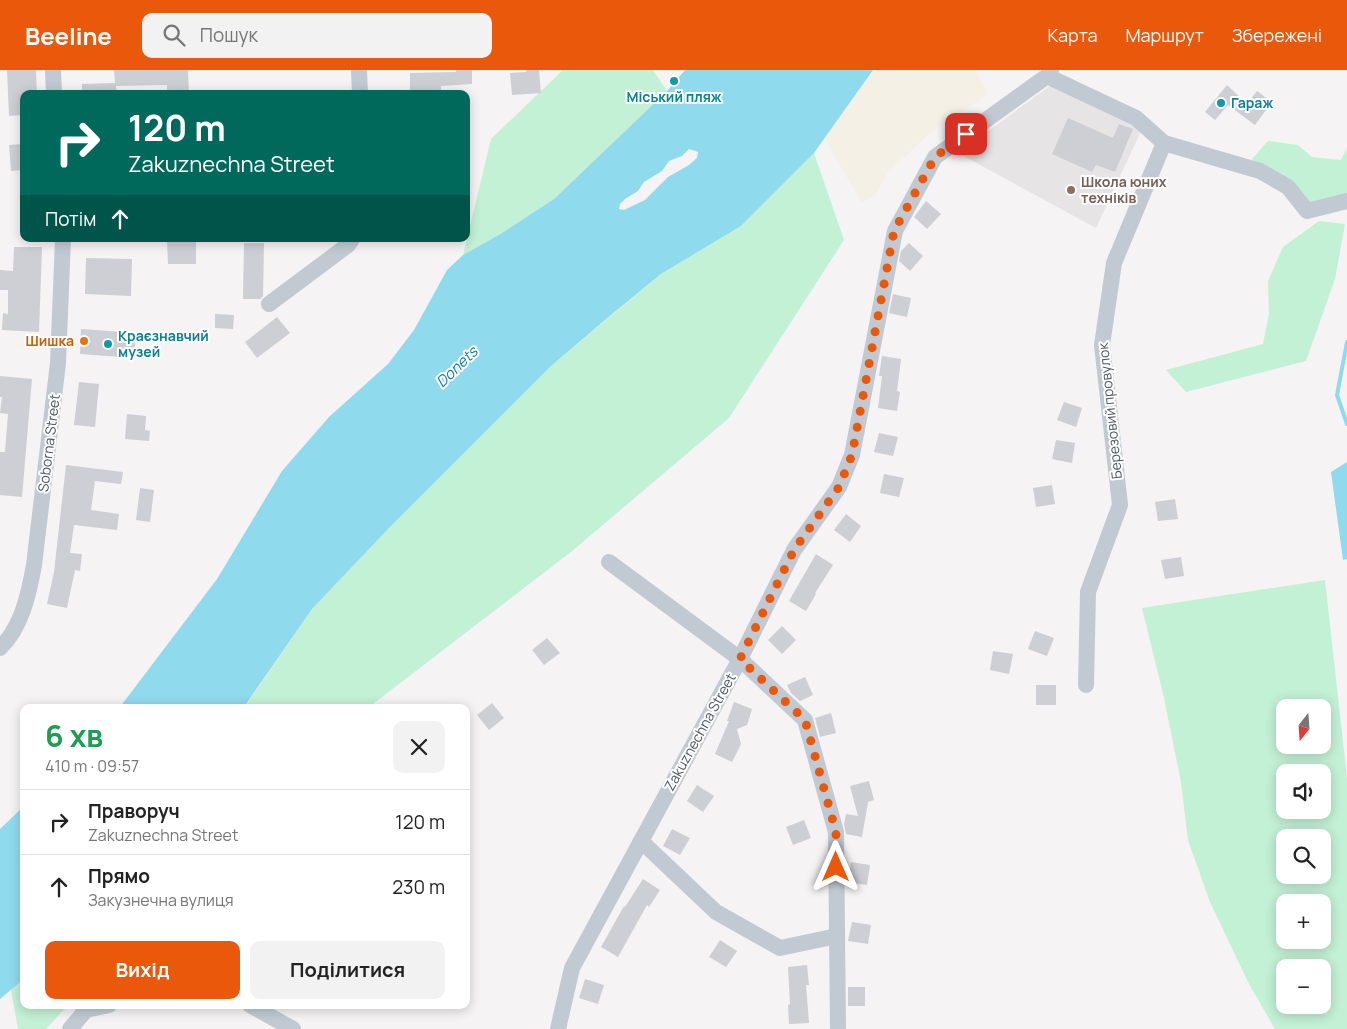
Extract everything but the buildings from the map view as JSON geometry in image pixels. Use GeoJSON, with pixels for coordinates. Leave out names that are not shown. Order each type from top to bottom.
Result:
{"type":"FeatureCollection","features":[{"type":"Feature","properties":{"kind":"street"},"geometry":{"type":"LineString","coordinates":[[53,70],[54,90]]}},
{"type":"Feature","properties":{"kind":"street"},"geometry":{"type":"LineString","coordinates":[[359,70],[360,90]]}},
{"type":"Feature","properties":{"kind":"street"},"geometry":{"type":"LineString","coordinates":[[1049,73],[1136,118],[1164,143],[1260,171],[1288,187],[1307,211],[1347,201]]}},
{"type":"Feature","properties":{"kind":"street","name":"Zakuznechna Street"},"geometry":{"type":"LineString","coordinates":[[558,1029],[572,968],[740,659],[794,550],[839,487],[852,455],[894,231],[935,157],[1049,73]]}},
{"type":"Feature","properties":{"kind":"street","name":"Березовий провулок"},"geometry":{"type":"LineString","coordinates":[[1086,685],[1088,592],[1120,505],[1102,345],[1114,263],[1164,143]]}},
{"type":"Feature","properties":{"kind":"street","name":"Soborna Street"},"geometry":{"type":"LineString","coordinates":[[3,645],[19,620],[29,593],[34,565],[58,363],[63,242]]}},
{"type":"Feature","properties":{"kind":"street"},"geometry":{"type":"LineString","coordinates":[[269,304],[350,242]]}},
{"type":"Feature","properties":{"kind":"street"},"geometry":{"type":"LineString","coordinates":[[609,562],[740,659],[805,720],[836,832],[838,1029]]}},
{"type":"Feature","properties":{"kind":"street"},"geometry":{"type":"LineString","coordinates":[[641,841],[716,912],[780,948],[837,936]]}},
{"type":"Feature","properties":{"kind":"street"},"geometry":{"type":"LineString","coordinates":[[70,1029],[86,1010],[91,1009]]}},
{"type":"Feature","properties":{"kind":"street"},"geometry":{"type":"LineString","coordinates":[[257,1009],[293,1029]]}},
{"type":"Feature","properties":{"kind":"shaded area","name":"Школа юних техніків"},"geometry":{"type":"Polygon","coordinates":[[[1051,85],[1142,129],[1096,228],[958,153],[1051,85]]]}},
{"type":"Feature","properties":{"kind":"green space"},"geometry":{"type":"Polygon","coordinates":[[[563,70],[653,70],[667,91],[554,199],[502,233],[463,255],[466,242],[470,242],[470,226],[491,139],[563,70]]]}},
{"type":"Feature","properties":{"kind":"green space"},"geometry":{"type":"Polygon","coordinates":[[[1268,141],[1298,145],[1312,157],[1341,160],[1347,148],[1347,201],[1307,211],[1260,171],[1252,159],[1268,141]]]}},
{"type":"Feature","properties":{"kind":"green space"},"geometry":{"type":"Polygon","coordinates":[[[814,153],[844,240],[729,418],[571,552],[373,704],[247,704],[312,609],[391,526],[551,366],[661,274],[741,226],[814,153]]]}},
{"type":"Feature","properties":{"kind":"green space"},"geometry":{"type":"Polygon","coordinates":[[[1319,221],[1345,224],[1335,279],[1306,361],[1186,392],[1166,370],[1263,344],[1269,313],[1268,281],[1283,247],[1319,221]]]}},
{"type":"Feature","properties":{"kind":"green space"},"geometry":{"type":"Polygon","coordinates":[[[1325,580],[1347,778],[1347,1029],[1275,1029],[1249,984],[1210,902],[1188,840],[1181,782],[1164,698],[1142,608],[1325,580]]]}},
{"type":"Feature","properties":{"kind":"green space"},"geometry":{"type":"Polygon","coordinates":[[[20,982],[20,1009],[64,1009],[46,1029],[18,1029],[11,990],[20,982]]]}},
{"type":"Feature","properties":{"kind":"sand"},"geometry":{"type":"Polygon","coordinates":[[[873,70],[975,70],[988,94],[930,133],[888,172],[875,195],[862,203],[824,138],[873,70]]]}},
{"type":"Feature","properties":{"kind":"water","name":"Donets"},"geometry":{"type":"Polygon","coordinates":[[[685,70],[873,70],[814,153],[741,226],[661,274],[551,366],[391,526],[312,609],[246,704],[122,704],[217,579],[282,471],[329,417],[388,364],[414,330],[447,270],[463,255],[502,233],[554,199],[667,91],[685,70]],[[689,149],[682,156],[669,161],[662,171],[644,182],[638,191],[625,199],[620,204],[619,209],[624,210],[645,200],[668,177],[697,158],[698,152],[689,149]]]}},
{"type":"Feature","properties":{"kind":"water"},"geometry":{"type":"Polygon","coordinates":[[[1347,462],[1347,559],[1343,560],[1331,472],[1347,462]]]}},
{"type":"Feature","properties":{"kind":"water"},"geometry":{"type":"Polygon","coordinates":[[[20,810],[20,982],[0,999],[0,829],[20,810]]]}},
{"type":"Feature","properties":{"kind":"waterway"},"geometry":{"type":"LineString","coordinates":[[1347,342],[1337,395],[1347,424]]}},
{"type":"Feature","properties":{"kind":"place","name":"Міський пляж"},"geometry":{"type":"Point","coordinates":[674,81]}},
{"type":"Feature","properties":{"kind":"place","name":"Гараж"},"geometry":{"type":"Point","coordinates":[1221,103]}},
{"type":"Feature","properties":{"kind":"place","name":"Школа юних техніків"},"geometry":{"type":"Point","coordinates":[1071,190]}},
{"type":"Feature","properties":{"kind":"place","name":"Шишка"},"geometry":{"type":"Point","coordinates":[84,341]}},
{"type":"Feature","properties":{"kind":"place","name":"Краєзнавчий музей"},"geometry":{"type":"Point","coordinates":[108,344]}},
{"type":"Feature","properties":{"kind":"route"},"geometry":{"type":"LineString","coordinates":[[836,867],[836,832],[805,720],[740,659],[794,550],[839,487],[852,455],[894,231],[935,157],[966,134]]}}]}
